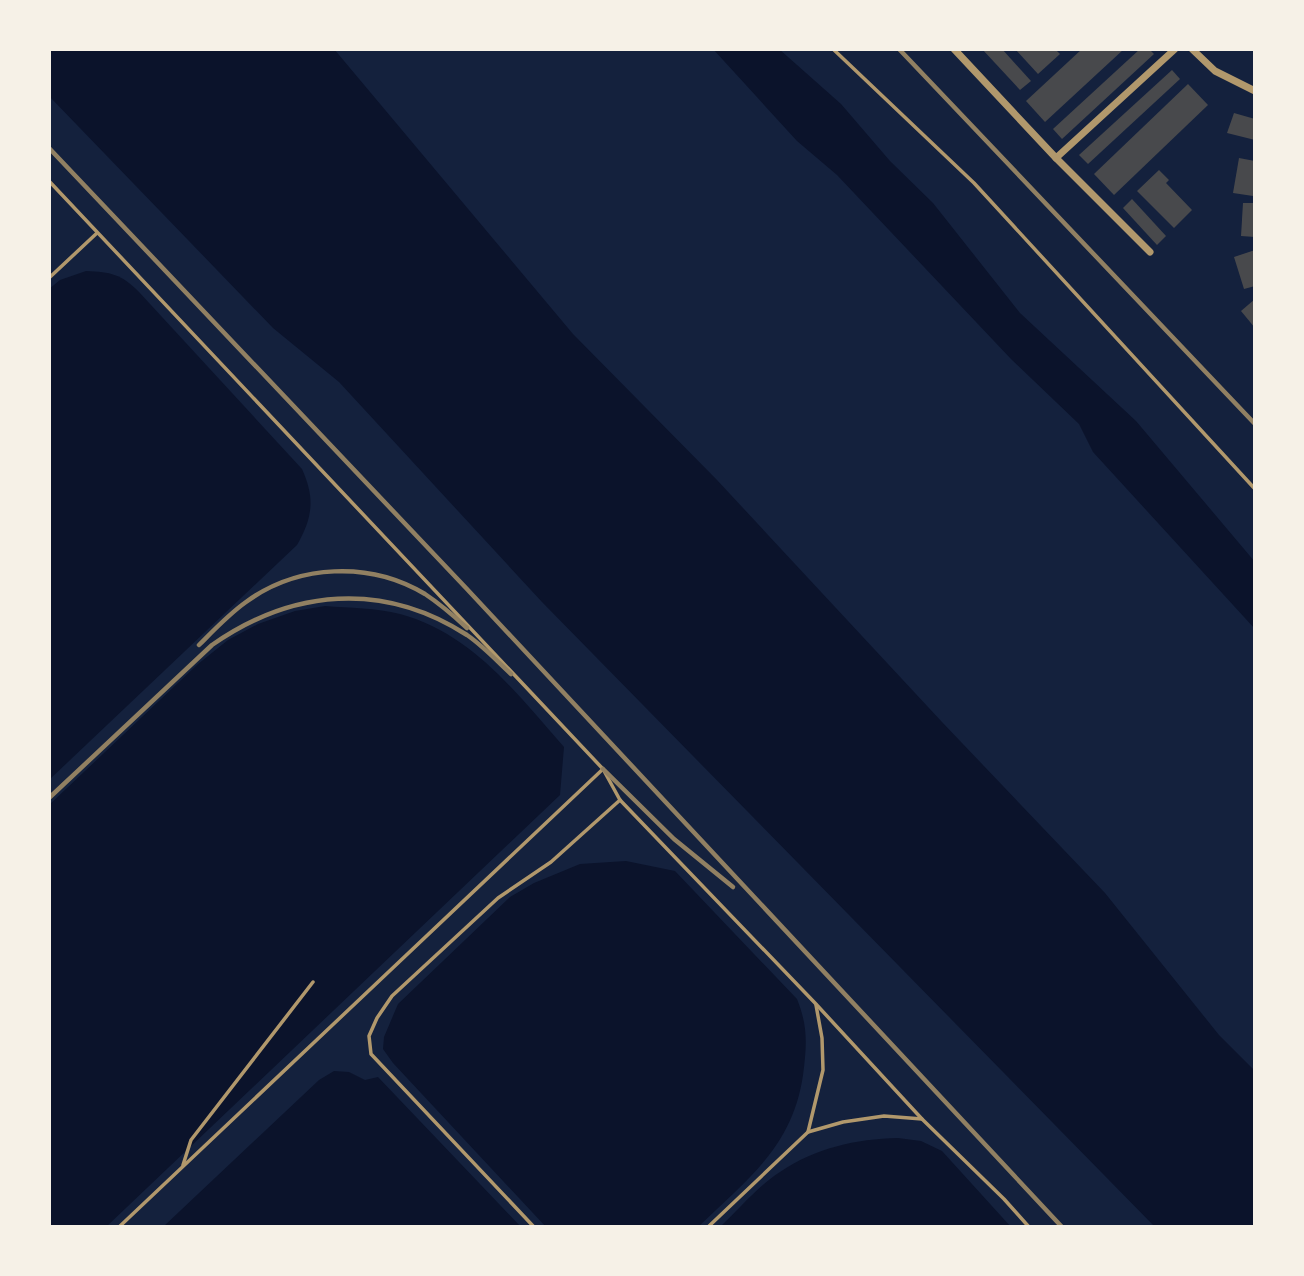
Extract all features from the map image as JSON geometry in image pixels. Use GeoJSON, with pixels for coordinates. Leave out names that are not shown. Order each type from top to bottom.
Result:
{"type":"FeatureCollection","features":[{"type":"Feature","properties":{"kind":"street"},"geometry":{"type":"LineString","coordinates":[[954,49],[1056,158],[1150,252]]}},
{"type":"Feature","properties":{"kind":"street"},"geometry":{"type":"LineString","coordinates":[[1056,158],[1175,49]]}},
{"type":"Feature","properties":{"kind":"street"},"geometry":{"type":"LineString","coordinates":[[1192,49],[1215,71],[1255,91]]}},
{"type":"Feature","properties":{"kind":"lane"},"geometry":{"type":"LineString","coordinates":[[833,49],[974,183],[1255,489]]}},
{"type":"Feature","properties":{"kind":"lane"},"geometry":{"type":"LineString","coordinates":[[49,181],[603,769],[620,800],[922,1119],[1029,1227]]}},
{"type":"Feature","properties":{"kind":"lane"},"geometry":{"type":"LineString","coordinates":[[49,278],[97,233]]}},
{"type":"Feature","properties":{"kind":"lane"},"geometry":{"type":"LineString","coordinates":[[119,1227],[603,769]]}},
{"type":"Feature","properties":{"kind":"lane"},"geometry":{"type":"LineString","coordinates":[[534,1227],[371,1054],[369,1036],[392,996],[498,898],[551,862],[620,800]]}},
{"type":"Feature","properties":{"kind":"lane"},"geometry":{"type":"LineString","coordinates":[[183,1167],[191,1140],[313,982]]}},
{"type":"Feature","properties":{"kind":"lane"},"geometry":{"type":"LineString","coordinates":[[808,1132],[823,1070],[822,1038],[815,1003]]}},
{"type":"Feature","properties":{"kind":"lane"},"geometry":{"type":"LineString","coordinates":[[708,1227],[808,1132],[843,1122],[884,1116],[922,1119]]}},
{"type":"Feature","properties":{"kind":"water"},"geometry":{"type":"Polygon","coordinates":[[[49,49],[334,49],[573,334],[717,480],[1105,893],[1219,1035],[1255,1071],[1255,1227],[1155,1227],[542,602],[339,382],[273,328],[49,96],[49,49]]]}},
{"type":"Feature","properties":{"kind":"water"},"geometry":{"type":"Polygon","coordinates":[[[713,49],[779,49],[841,104],[890,161],[933,203],[1020,313],[1136,421],[1255,562],[1255,629],[1093,452],[1079,424],[1011,359],[837,175],[797,141],[713,49]]]}},
{"type":"Feature","properties":{"kind":"water"},"geometry":{"type":"Polygon","coordinates":[[[86,271],[115,275],[139,292],[302,469],[309,489],[310,507],[297,545],[49,780],[49,289],[60,280],[86,271]]]}},
{"type":"Feature","properties":{"kind":"water"},"geometry":{"type":"Polygon","coordinates":[[[325,606],[400,614],[426,623],[471,651],[510,686],[564,747],[560,795],[106,1227],[49,1227],[49,805],[198,664],[228,640],[258,624],[295,611],[325,606]]]}},
{"type":"Feature","properties":{"kind":"water"},"geometry":{"type":"Polygon","coordinates":[[[626,861],[675,871],[797,999],[806,1041],[799,1094],[781,1138],[768,1157],[698,1227],[546,1227],[393,1063],[383,1049],[384,1037],[398,1004],[510,897],[534,883],[580,864],[626,861]]]}},
{"type":"Feature","properties":{"kind":"water"},"geometry":{"type":"Polygon","coordinates":[[[334,1071],[349,1072],[365,1080],[378,1077],[521,1227],[163,1227],[319,1080],[334,1071]]]}},
{"type":"Feature","properties":{"kind":"water"},"geometry":{"type":"Polygon","coordinates":[[[898,1138],[921,1141],[942,1151],[1011,1227],[720,1227],[764,1184],[807,1157],[836,1146],[898,1138]]]}},
{"type":"Feature","properties":{"kind":"building"},"geometry":{"type":"Polygon","coordinates":[[[982,49],[1002,49],[1031,81],[1020,90],[982,49]]]}},
{"type":"Feature","properties":{"kind":"building"},"geometry":{"type":"Polygon","coordinates":[[[1015,49],[1055,49],[1060,54],[1038,74],[1015,49]]]}},
{"type":"Feature","properties":{"kind":"building"},"geometry":{"type":"Polygon","coordinates":[[[1082,49],[1124,49],[1045,122],[1026,101],[1082,49]]]}},
{"type":"Feature","properties":{"kind":"building"},"geometry":{"type":"Polygon","coordinates":[[[1140,49],[1149,49],[1154,54],[1062,139],[1053,129],[1140,49]]]}},
{"type":"Feature","properties":{"kind":"building"},"geometry":{"type":"Polygon","coordinates":[[[1172,70],[1180,79],[1088,164],[1079,155],[1172,70]]]}},
{"type":"Feature","properties":{"kind":"building"},"geometry":{"type":"Polygon","coordinates":[[[1188,84],[1208,105],[1114,195],[1094,174],[1188,84]]]}},
{"type":"Feature","properties":{"kind":"building"},"geometry":{"type":"Polygon","coordinates":[[[1234,113],[1255,119],[1255,140],[1227,133],[1234,113]]]}},
{"type":"Feature","properties":{"kind":"building"},"geometry":{"type":"Polygon","coordinates":[[[1239,158],[1255,161],[1253,196],[1233,193],[1239,158]]]}},
{"type":"Feature","properties":{"kind":"building"},"geometry":{"type":"Polygon","coordinates":[[[1159,170],[1169,180],[1166,183],[1192,210],[1174,228],[1137,191],[1159,170]]]}},
{"type":"Feature","properties":{"kind":"building"},"geometry":{"type":"Polygon","coordinates":[[[1132,199],[1166,236],[1157,245],[1123,208],[1132,199]]]}},
{"type":"Feature","properties":{"kind":"building"},"geometry":{"type":"Polygon","coordinates":[[[1243,203],[1255,203],[1255,237],[1241,236],[1243,203]]]}},
{"type":"Feature","properties":{"kind":"building"},"geometry":{"type":"Polygon","coordinates":[[[1255,250],[1255,286],[1244,289],[1234,257],[1255,250]]]}},
{"type":"Feature","properties":{"kind":"building"},"geometry":{"type":"Polygon","coordinates":[[[1255,299],[1255,328],[1241,311],[1255,299]]]}},
{"type":"Feature","properties":{"kind":"railway"},"geometry":{"type":"LineString","coordinates":[[899,49],[1255,424]]}},
{"type":"Feature","properties":{"kind":"railway"},"geometry":{"type":"LineString","coordinates":[[49,148],[466,588],[1062,1227]]}},
{"type":"Feature","properties":{"kind":"railway"},"geometry":{"type":"LineString","coordinates":[[199,645],[234,612],[266,589],[288,580],[334,571],[358,572],[404,583],[431,598],[467,628]]}},
{"type":"Feature","properties":{"kind":"railway"},"geometry":{"type":"LineString","coordinates":[[49,798],[212,645],[242,626],[274,612],[306,603],[338,599],[370,600],[403,606],[435,618],[467,635],[511,674]]}},
{"type":"Feature","properties":{"kind":"railway"},"geometry":{"type":"LineString","coordinates":[[603,769],[674,839],[733,887]]}}]}
